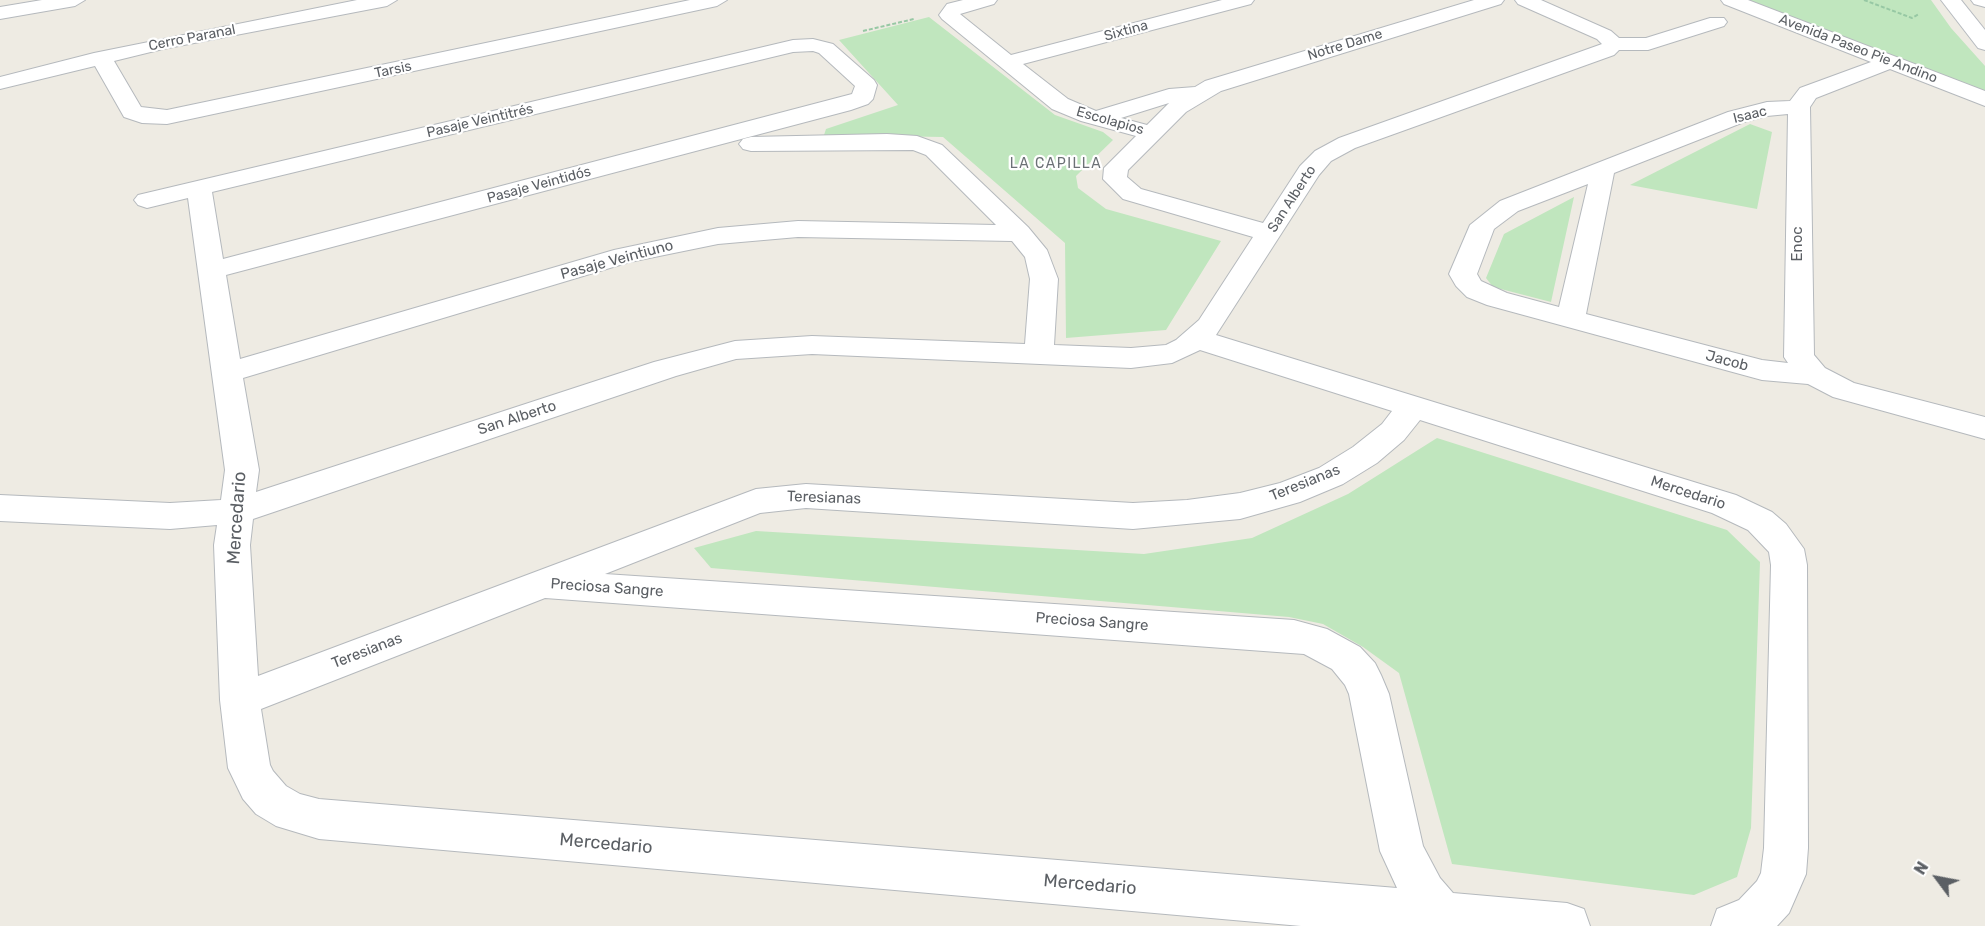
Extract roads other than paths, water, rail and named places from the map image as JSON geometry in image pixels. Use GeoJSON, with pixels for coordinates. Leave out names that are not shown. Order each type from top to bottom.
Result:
{"type":"FeatureCollection","features":[{"type":"Feature","properties":{"kind":"street"},"geometry":{"type":"LineString","coordinates":[[0,13],[75,0]]}},
{"type":"Feature","properties":{"kind":"street","name":"Cerro Paranal"},"geometry":{"type":"LineString","coordinates":[[0,83],[310,7],[387,0]]}},
{"type":"Feature","properties":{"kind":"street","name":"Tarsis"},"geometry":{"type":"LineString","coordinates":[[101,57],[132,112],[142,116],[167,117],[717,0]]}},
{"type":"Feature","properties":{"kind":"street","name":"Escolapios"},"geometry":{"type":"LineString","coordinates":[[987,0],[950,11],[952,18],[1060,104],[1096,118],[1152,133]]}},
{"type":"Feature","properties":{"kind":"street","name":"Sixtina"},"geometry":{"type":"LineString","coordinates":[[1007,62],[1244,0]]}},
{"type":"Feature","properties":{"kind":"street","name":"Notre Dame"},"geometry":{"type":"LineString","coordinates":[[1152,133],[1178,107],[1197,94],[1229,79],[1494,0]]}},
{"type":"Feature","properties":{"kind":"street"},"geometry":{"type":"LineString","coordinates":[[1525,0],[1604,35],[1614,44]]}},
{"type":"Feature","properties":{"kind":"street","name":"Avenida Paseo Pie Andino"},"geometry":{"type":"LineString","coordinates":[[1731,0],[1985,99]]}},
{"type":"Feature","properties":{"kind":"street"},"geometry":{"type":"LineString","coordinates":[[1951,0],[1985,44]]}},
{"type":"Feature","properties":{"kind":"street","name":"San Alberto"},"geometry":{"type":"LineString","coordinates":[[0,507],[170,516],[238,511],[664,369],[735,350],[812,345],[1152,358],[1172,354],[1197,339],[1209,326],[1315,163],[1334,149],[1607,51],[1614,44],[1648,44],[1717,22]]}},
{"type":"Feature","properties":{"kind":"street","name":"Pasaje Veintidós"},"geometry":{"type":"LineString","coordinates":[[211,271],[784,121],[853,102],[865,94],[866,85],[863,81],[831,51],[813,45]]}},
{"type":"Feature","properties":{"kind":"street","name":"Pasaje Veintitrés"},"geometry":{"type":"LineString","coordinates":[[147,200],[782,49],[813,45]]}},
{"type":"Feature","properties":{"kind":"street"},"geometry":{"type":"LineString","coordinates":[[1799,107],[1802,99],[1809,93],[1891,62]]}},
{"type":"Feature","properties":{"kind":"street","name":"Notre Dame"},"geometry":{"type":"LineString","coordinates":[[1096,118],[1169,96],[1197,94]]}},
{"type":"Feature","properties":{"kind":"street","name":"Isaac"},"geometry":{"type":"LineString","coordinates":[[1470,285],[1463,274],[1463,269],[1477,234],[1490,218],[1509,206],[1750,112],[1799,107]]}},
{"type":"Feature","properties":{"kind":"street","name":"Enoc"},"geometry":{"type":"LineString","coordinates":[[1799,107],[1797,348],[1799,357],[1815,375]]}},
{"type":"Feature","properties":{"kind":"street"},"geometry":{"type":"LineString","coordinates":[[784,121],[792,133],[810,141]]}},
{"type":"Feature","properties":{"kind":"street","name":"Escolapios"},"geometry":{"type":"LineString","coordinates":[[1152,133],[1116,168],[1115,179],[1125,190],[1142,198],[1269,233]]}},
{"type":"Feature","properties":{"kind":"street"},"geometry":{"type":"LineString","coordinates":[[672,150],[810,141],[887,141],[926,146],[941,155],[1019,233],[1038,256],[1042,267],[1039,355]]}},
{"type":"Feature","properties":{"kind":"street"},"geometry":{"type":"LineString","coordinates":[[1571,319],[1603,169]]}},
{"type":"Feature","properties":{"kind":"street","name":"Mercedario"},"geometry":{"type":"LineString","coordinates":[[199,188],[242,470],[232,545],[240,700],[249,768],[258,785],[271,800],[291,812],[319,819],[1446,921],[1567,926]]}},
{"type":"Feature","properties":{"kind":"street","name":"Pasaje Veintiuno"},"geometry":{"type":"LineString","coordinates":[[227,373],[670,244],[718,236],[798,229],[1019,233]]}},
{"type":"Feature","properties":{"kind":"street","name":"Jacob"},"geometry":{"type":"LineString","coordinates":[[1470,285],[1486,296],[1762,370],[1815,375],[1844,390],[1985,428]]}},
{"type":"Feature","properties":{"kind":"street","name":"Mercedario"},"geometry":{"type":"LineString","coordinates":[[1197,339],[1734,508],[1760,521],[1774,533],[1786,549],[1789,566],[1786,848],[1783,874],[1773,897],[1755,916],[1734,926]]}},
{"type":"Feature","properties":{"kind":"street","name":"Teresianas"},"geometry":{"type":"LineString","coordinates":[[240,700],[739,507],[773,497],[806,496],[1133,516],[1187,513],[1240,506],[1288,494],[1331,476],[1365,455],[1393,432],[1413,407]]}},
{"type":"Feature","properties":{"kind":"street","name":"Preciosa Sangre"},"geometry":{"type":"LineString","coordinates":[[540,584],[1294,636],[1312,640],[1346,658],[1361,675],[1369,694],[1402,851],[1424,894],[1446,921]]}},
{"type":"Feature","properties":{"kind":"district","name":"LA CAPILLA"},"geometry":{"type":"Point","coordinates":[1056,164]}}]}
